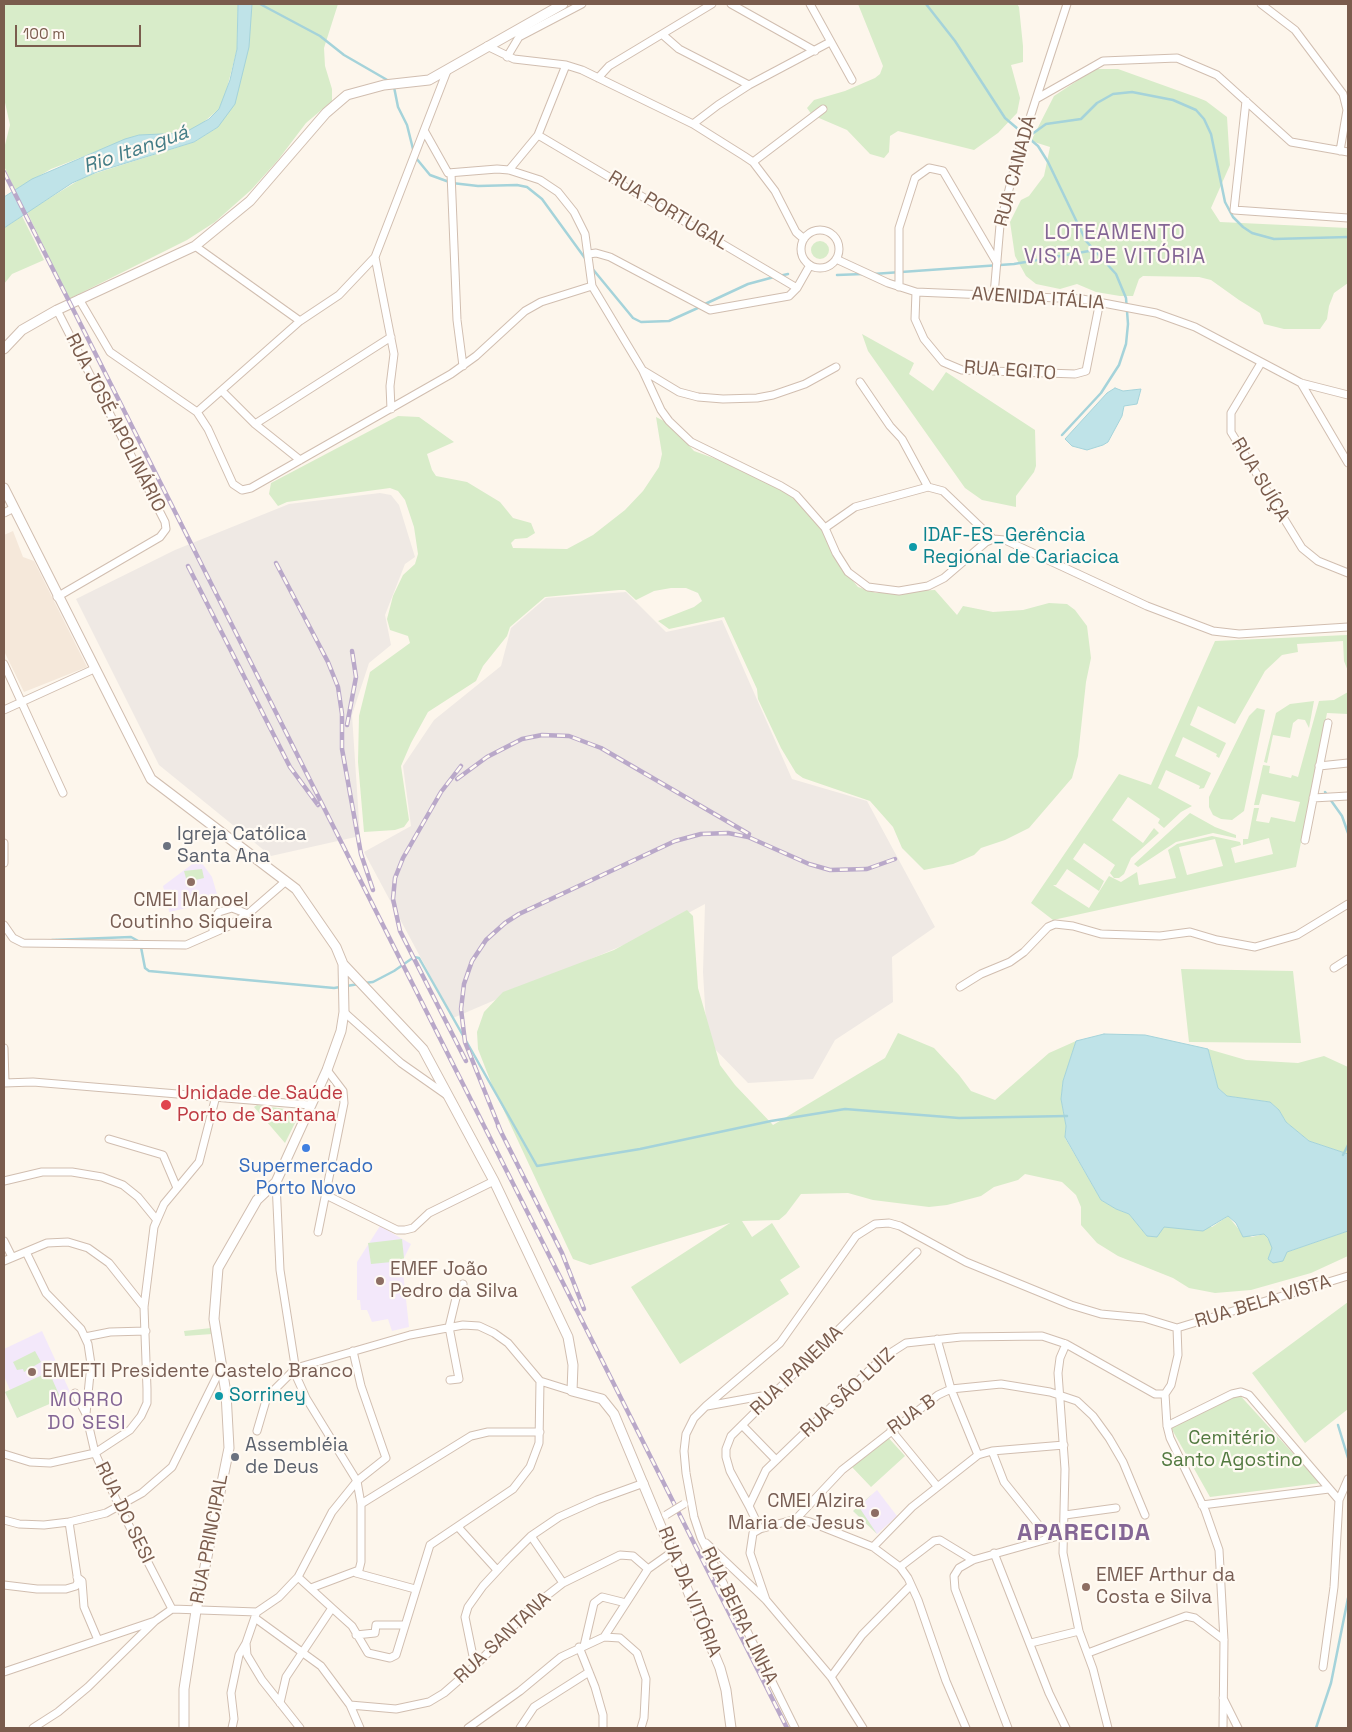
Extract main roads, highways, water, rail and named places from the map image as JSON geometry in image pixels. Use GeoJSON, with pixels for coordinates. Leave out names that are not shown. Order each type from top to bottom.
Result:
{"type":"FeatureCollection","features":[{"type":"Feature","properties":{"kind":"water","name":"Rio Itanguá"},"geometry":{"type":"Polygon","coordinates":[[[238,4],[252,4],[249,47],[235,104],[218,127],[194,142],[97,172],[72,183],[4,228],[4,197],[32,179],[125,139],[139,135],[184,133],[209,119],[219,109],[230,80],[237,49],[238,4]]]}},
{"type":"Feature","properties":{"kind":"water"},"geometry":{"type":"Polygon","coordinates":[[[1115,388],[1123,391],[1141,389],[1137,404],[1124,406],[1122,416],[1108,442],[1087,450],[1072,446],[1065,439],[1107,393],[1115,388]]]}},
{"type":"Feature","properties":{"kind":"water"},"geometry":{"type":"Polygon","coordinates":[[[1104,1034],[1145,1035],[1208,1049],[1218,1088],[1227,1096],[1270,1102],[1279,1110],[1286,1122],[1309,1141],[1348,1154],[1348,1231],[1287,1252],[1283,1261],[1273,1263],[1268,1259],[1272,1248],[1268,1238],[1264,1234],[1243,1237],[1236,1223],[1228,1216],[1203,1231],[1164,1227],[1157,1237],[1147,1236],[1129,1214],[1101,1200],[1065,1137],[1066,1126],[1061,1099],[1063,1081],[1076,1041],[1104,1034]]]}},
{"type":"Feature","properties":{"kind":"waterway"},"geometry":{"type":"LineString","coordinates":[[260,4],[320,36],[344,55],[389,81]]}},
{"type":"Feature","properties":{"kind":"waterway"},"geometry":{"type":"LineString","coordinates":[[926,4],[955,41],[1005,118],[1038,146],[1048,162],[1086,241],[1116,274],[1126,298],[1128,324],[1126,344],[1119,365],[1101,393],[1062,435]]}},
{"type":"Feature","properties":{"kind":"waterway"},"geometry":{"type":"LineString","coordinates":[[394,87],[398,107],[407,125],[414,153]]}},
{"type":"Feature","properties":{"kind":"waterway"},"geometry":{"type":"LineString","coordinates":[[1028,137],[1046,124],[1081,119],[1097,103],[1113,94],[1132,92],[1173,100],[1196,110],[1204,119],[1211,134],[1225,202],[1233,217],[1243,227],[1252,233],[1274,239],[1348,237]]}},
{"type":"Feature","properties":{"kind":"waterway"},"geometry":{"type":"LineString","coordinates":[[416,158],[430,175],[452,183],[478,186],[517,185],[527,187],[542,199],[587,261]]}},
{"type":"Feature","properties":{"kind":"waterway"},"geometry":{"type":"LineString","coordinates":[[873,274],[1014,264],[1095,250]]}},
{"type":"Feature","properties":{"kind":"waterway"},"geometry":{"type":"LineString","coordinates":[[591,267],[633,318],[641,322],[669,321],[700,307]]}},
{"type":"Feature","properties":{"kind":"waterway"},"geometry":{"type":"LineString","coordinates":[[779,276],[788,274]]}},
{"type":"Feature","properties":{"kind":"waterway"},"geometry":{"type":"LineString","coordinates":[[837,275],[863,274]]}},
{"type":"Feature","properties":{"kind":"waterway"},"geometry":{"type":"LineString","coordinates":[[705,304],[748,284],[774,277]]}},
{"type":"Feature","properties":{"kind":"waterway"},"geometry":{"type":"LineString","coordinates":[[1325,792],[1342,816],[1348,833]]}},
{"type":"Feature","properties":{"kind":"waterway"},"geometry":{"type":"LineString","coordinates":[[52,940],[131,937],[140,942],[145,968],[149,971],[334,988],[359,984]]}},
{"type":"Feature","properties":{"kind":"waterway"},"geometry":{"type":"LineString","coordinates":[[364,983],[373,982],[394,971],[414,957],[419,958],[537,1166],[640,1149],[771,1121],[845,1109],[959,1118],[1067,1116]]}},
{"type":"Feature","properties":{"kind":"waterway"},"geometry":{"type":"LineString","coordinates":[[1343,1155],[1348,1145]]}},
{"type":"Feature","properties":{"kind":"waterway"},"geometry":{"type":"LineString","coordinates":[[1338,1425],[1348,1458]]}},
{"type":"Feature","properties":{"kind":"waterway"},"geometry":{"type":"LineString","coordinates":[[1316,1728],[1331,1683],[1348,1598]]}},
{"type":"Feature","properties":{"kind":"railway"},"geometry":{"type":"LineString","coordinates":[[4,172],[787,1728]]}},
{"type":"Feature","properties":{"kind":"railway"},"geometry":{"type":"LineString","coordinates":[[276,563],[328,662],[338,687],[342,714],[342,749],[361,854],[373,890]]}},
{"type":"Feature","properties":{"kind":"railway"},"geometry":{"type":"LineString","coordinates":[[188,566],[290,767],[318,805]]}},
{"type":"Feature","properties":{"kind":"railway"},"geometry":{"type":"LineString","coordinates":[[347,725],[356,677],[352,651]]}},
{"type":"Feature","properties":{"kind":"railway"},"geometry":{"type":"LineString","coordinates":[[457,779],[487,757],[522,739],[542,735],[569,736],[601,748],[749,834]]}},
{"type":"Feature","properties":{"kind":"railway"},"geometry":{"type":"LineString","coordinates":[[461,766],[441,792],[403,858],[395,878],[393,899],[400,931],[466,1061]]}},
{"type":"Feature","properties":{"kind":"railway"},"geometry":{"type":"LineString","coordinates":[[501,1132],[465,1042],[461,1009],[464,984],[472,961],[486,940],[505,923],[519,914],[675,841],[701,834],[728,833],[748,837],[809,864],[830,870],[867,869],[895,859]]}},
{"type":"Feature","properties":{"kind":"railway"},"geometry":{"type":"LineString","coordinates":[[498,1126],[562,1253],[584,1309]]}},
{"type":"Feature","properties":{"kind":"place","name":"IDAF-ES_Gerência Regional de Cariacica"},"geometry":{"type":"Point","coordinates":[913,547]}},
{"type":"Feature","properties":{"kind":"place","name":"Igreja Católica Santa Ana"},"geometry":{"type":"Point","coordinates":[167,846]}},
{"type":"Feature","properties":{"kind":"place","name":"CMEI Manoel Coutinho Siqueira"},"geometry":{"type":"Point","coordinates":[191,882]}},
{"type":"Feature","properties":{"kind":"place","name":"Unidade de Saúde Porto de Santana"},"geometry":{"type":"Point","coordinates":[166,1105]}},
{"type":"Feature","properties":{"kind":"place","name":"Supermercado Porto Novo"},"geometry":{"type":"Point","coordinates":[306,1148]}},
{"type":"Feature","properties":{"kind":"place","name":"EMEF João Pedro da Silva"},"geometry":{"type":"Point","coordinates":[380,1281]}},
{"type":"Feature","properties":{"kind":"place","name":"EMEFTI Presidente Castelo Branco"},"geometry":{"type":"Point","coordinates":[32,1372]}},
{"type":"Feature","properties":{"kind":"place","name":"Sorriney"},"geometry":{"type":"Point","coordinates":[219,1396]}},
{"type":"Feature","properties":{"kind":"place","name":"Assembléia de Deus"},"geometry":{"type":"Point","coordinates":[235,1457]}},
{"type":"Feature","properties":{"kind":"place","name":"CMEI Alzira Maria de Jesus"},"geometry":{"type":"Point","coordinates":[875,1513]}},
{"type":"Feature","properties":{"kind":"place","name":"EMEF Arthur da Costa e Silva"},"geometry":{"type":"Point","coordinates":[1086,1587]}},
{"type":"Feature","properties":{"kind":"district","name":"LOTEAMENTO VISTA DE VITÓRIA"},"geometry":{"type":"Point","coordinates":[1115,245]}},
{"type":"Feature","properties":{"kind":"district","name":"MORRO DO SESI"},"geometry":{"type":"Point","coordinates":[87,1412]}},
{"type":"Feature","properties":{"kind":"district","name":"APARECIDA"},"geometry":{"type":"Point","coordinates":[1084,1533]}},
{"type":"Feature","properties":{"kind":"park label","name":"Cemitério Santo Agostino"},"geometry":{"type":"Point","coordinates":[1232,1450]}}]}
